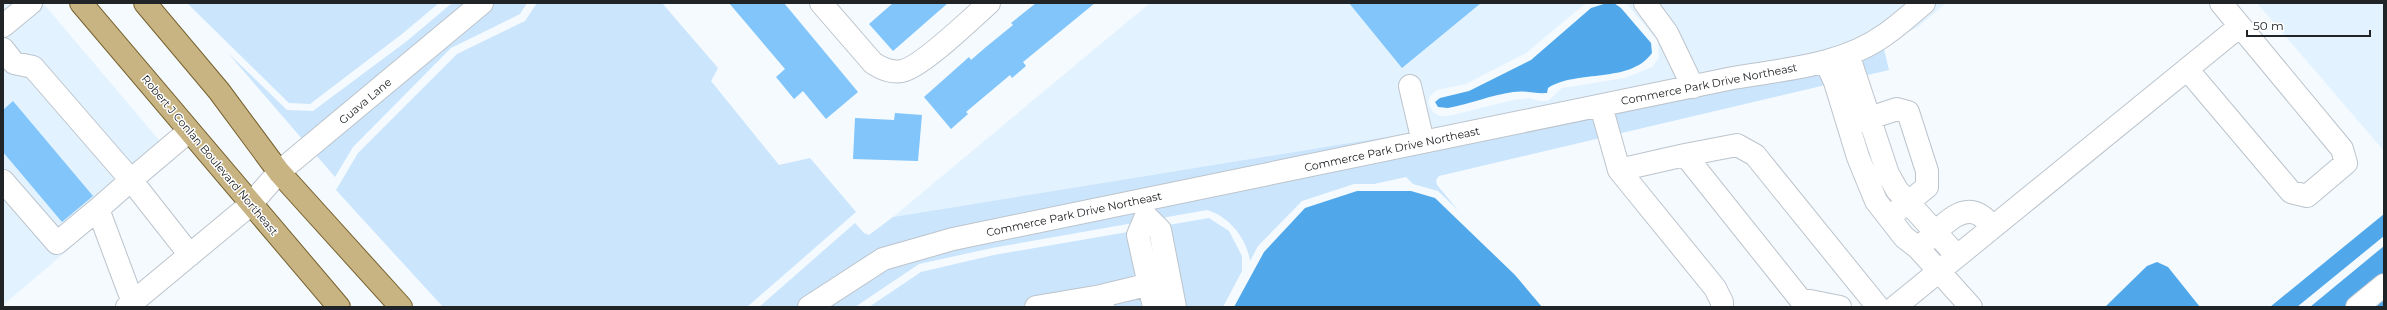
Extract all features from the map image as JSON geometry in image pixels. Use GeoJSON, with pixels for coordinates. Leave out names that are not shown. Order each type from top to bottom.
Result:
{"type":"FeatureCollection","features":[{"type":"Feature","properties":{"kind":"main road","name":"Robert J Conlan Boulevard Northeast"},"geometry":{"type":"LineString","coordinates":[[81,3],[339,307]]}},
{"type":"Feature","properties":{"kind":"main road"},"geometry":{"type":"LineString","coordinates":[[145,3],[219,91],[280,172],[401,307]]}},
{"type":"Feature","properties":{"kind":"street"},"geometry":{"type":"LineString","coordinates":[[3,26],[31,3]]}},
{"type":"Feature","properties":{"kind":"street","name":"Guava Lane"},"geometry":{"type":"LineString","coordinates":[[131,304],[251,204],[280,172],[482,3]]}},
{"type":"Feature","properties":{"kind":"street"},"geometry":{"type":"LineString","coordinates":[[821,3],[866,55],[884,70],[902,71],[911,68],[989,3]]}},
{"type":"Feature","properties":{"kind":"street"},"geometry":{"type":"LineString","coordinates":[[1645,3],[1667,33],[1693,87]]}},
{"type":"Feature","properties":{"kind":"street","name":"Commerce Park Drive Northeast"},"geometry":{"type":"LineString","coordinates":[[808,307],[883,259],[953,239],[1143,208],[1423,142],[1693,87],[1826,62],[1848,54],[1885,35],[1924,3]]}},
{"type":"Feature","properties":{"kind":"street"},"geometry":{"type":"LineString","coordinates":[[2187,68],[2291,192],[2307,196],[2346,163],[2342,149],[2221,3]]}},
{"type":"Feature","properties":{"kind":"street"},"geometry":{"type":"LineString","coordinates":[[1895,307],[2240,26]]}},
{"type":"Feature","properties":{"kind":"street"},"geometry":{"type":"LineString","coordinates":[[1848,54],[1858,122],[1876,201],[1904,237],[1918,248],[1971,307]]}},
{"type":"Feature","properties":{"kind":"street"},"geometry":{"type":"LineString","coordinates":[[7,61],[32,67],[131,180],[190,255]]}},
{"type":"Feature","properties":{"kind":"street"},"geometry":{"type":"LineString","coordinates":[[1826,62],[1835,82],[1897,190],[1957,256]]}},
{"type":"Feature","properties":{"kind":"street"},"geometry":{"type":"LineString","coordinates":[[1410,86],[1423,142]]}},
{"type":"Feature","properties":{"kind":"street"},"geometry":{"type":"LineString","coordinates":[[1600,106],[1619,170],[1715,288],[1722,302],[1722,307]]}},
{"type":"Feature","properties":{"kind":"street"},"geometry":{"type":"LineString","coordinates":[[1858,122],[1897,109],[1908,112],[1927,171],[1927,187],[1909,203],[1888,216]]}},
{"type":"Feature","properties":{"kind":"street"},"geometry":{"type":"LineString","coordinates":[[3,181],[58,243],[189,131]]}},
{"type":"Feature","properties":{"kind":"street"},"geometry":{"type":"LineString","coordinates":[[1619,170],[1737,145],[1755,155],[1878,307]]}},
{"type":"Feature","properties":{"kind":"street"},"geometry":{"type":"LineString","coordinates":[[1685,155],[1800,299],[1840,307]]}},
{"type":"Feature","properties":{"kind":"street"},"geometry":{"type":"LineString","coordinates":[[1143,208],[1160,230],[1175,307]]}},
{"type":"Feature","properties":{"kind":"street"},"geometry":{"type":"LineString","coordinates":[[1143,208],[1138,235],[1154,307]]}},
{"type":"Feature","properties":{"kind":"street"},"geometry":{"type":"LineString","coordinates":[[98,209],[129,292],[131,304]]}},
{"type":"Feature","properties":{"kind":"street"},"geometry":{"type":"LineString","coordinates":[[1918,248],[1950,220],[1963,212],[1977,213],[1993,226]]}},
{"type":"Feature","properties":{"kind":"street"},"geometry":{"type":"LineString","coordinates":[[1036,307],[1102,302],[1148,284],[1170,279]]}},
{"type":"Feature","properties":{"kind":"street","name":"Commerce Park Drive Northeast"},"geometry":{"type":"LineString","coordinates":[[831,307],[852,280]]}},
{"type":"Feature","properties":{"kind":"street"},"geometry":{"type":"LineString","coordinates":[[2357,307],[2384,285]]}},
{"type":"Feature","properties":{"kind":"shaded area"},"geometry":{"type":"Polygon","coordinates":[[[3,3],[43,3],[175,159],[3,305],[3,3]]]}},
{"type":"Feature","properties":{"kind":"shaded area"},"geometry":{"type":"Polygon","coordinates":[[[187,3],[439,3],[402,34],[310,104],[289,103],[187,3]]]}},
{"type":"Feature","properties":{"kind":"shaded area"},"geometry":{"type":"Polygon","coordinates":[[[452,3],[527,3],[520,14],[451,48],[353,147],[335,177],[228,53],[287,110],[313,111],[407,41],[452,3]]]}},
{"type":"Feature","properties":{"kind":"shaded area"},"geometry":{"type":"Polygon","coordinates":[[[537,3],[662,3],[718,68],[711,81],[779,165],[810,158],[856,212],[747,307],[443,307],[336,190],[358,153],[457,54],[525,21],[537,3]]]}},
{"type":"Feature","properties":{"kind":"shaded area"},"geometry":{"type":"Polygon","coordinates":[[[1150,3],[1586,3],[1526,53],[1466,84],[1437,90],[1430,96],[1428,103],[1433,112],[1440,116],[1449,116],[1513,100],[1529,98],[1539,101],[1548,101],[1562,88],[1625,78],[1652,67],[1659,58],[1658,41],[1626,3],[1946,3],[1918,27],[1883,45],[1775,74],[893,217],[1150,3]]]}},
{"type":"Feature","properties":{"kind":"shaded area"},"geometry":{"type":"Polygon","coordinates":[[[2257,3],[2384,3],[2384,151],[2257,3]]]}},
{"type":"Feature","properties":{"kind":"shaded area"},"geometry":{"type":"Polygon","coordinates":[[[1883,45],[1889,70],[1439,176],[1436,180],[1437,185],[1458,210],[1438,191],[1413,184],[1406,177],[1374,184],[1354,184],[1302,201],[1258,246],[1250,261],[1245,245],[1236,230],[1223,217],[1207,210],[992,248],[919,264],[855,307],[759,307],[855,223],[864,233],[869,235],[893,217],[1775,74],[1883,45]]]}},
{"type":"Feature","properties":{"kind":"shaded area"},"geometry":{"type":"Polygon","coordinates":[[[1209,218],[1229,231],[1242,256],[1242,271],[1223,307],[869,307],[921,272],[994,255],[1209,218]]]}},
{"type":"Feature","properties":{"kind":"water"},"geometry":{"type":"Polygon","coordinates":[[[1607,3],[1614,3],[1621,8],[1651,43],[1652,53],[1642,63],[1631,69],[1617,73],[1560,82],[1548,88],[1547,93],[1522,91],[1513,92],[1448,108],[1438,107],[1435,102],[1440,98],[1469,91],[1531,60],[1591,8],[1607,3]]]}},
{"type":"Feature","properties":{"kind":"water"},"geometry":{"type":"Polygon","coordinates":[[[1357,191],[1411,191],[1435,198],[1515,275],[1542,307],[1234,307],[1264,252],[1305,208],[1357,191]]]}},
{"type":"Feature","properties":{"kind":"water"},"geometry":{"type":"Polygon","coordinates":[[[2384,214],[2384,236],[2297,307],[2270,307],[2384,214]]]}},
{"type":"Feature","properties":{"kind":"water"},"geometry":{"type":"Polygon","coordinates":[[[2384,246],[2384,280],[2374,289],[2384,301],[2383,306],[2310,307],[2384,246]]]}},
{"type":"Feature","properties":{"kind":"water"},"geometry":{"type":"Polygon","coordinates":[[[2157,262],[2168,267],[2200,307],[2105,307],[2147,266],[2157,262]]]}},
{"type":"Feature","properties":{"kind":"building"},"geometry":{"type":"Polygon","coordinates":[[[729,3],[784,3],[858,92],[826,119],[803,91],[794,99],[776,77],[785,69],[729,3]]]}},
{"type":"Feature","properties":{"kind":"building"},"geometry":{"type":"Polygon","coordinates":[[[893,3],[948,3],[893,51],[869,24],[893,3]]]}},
{"type":"Feature","properties":{"kind":"building"},"geometry":{"type":"Polygon","coordinates":[[[1036,3],[1095,3],[1023,62],[1026,66],[1012,78],[1010,75],[966,112],[968,114],[951,129],[924,97],[969,57],[971,60],[1013,25],[1011,23],[1036,3]]]}},
{"type":"Feature","properties":{"kind":"building"},"geometry":{"type":"Polygon","coordinates":[[[1349,3],[1481,3],[1402,68],[1349,3]]]}},
{"type":"Feature","properties":{"kind":"building"},"geometry":{"type":"Polygon","coordinates":[[[13,101],[93,196],[62,222],[3,152],[3,110],[13,101]]]}},
{"type":"Feature","properties":{"kind":"building"},"geometry":{"type":"Polygon","coordinates":[[[895,113],[922,115],[918,161],[853,159],[855,118],[894,120],[895,113]]]}}]}
